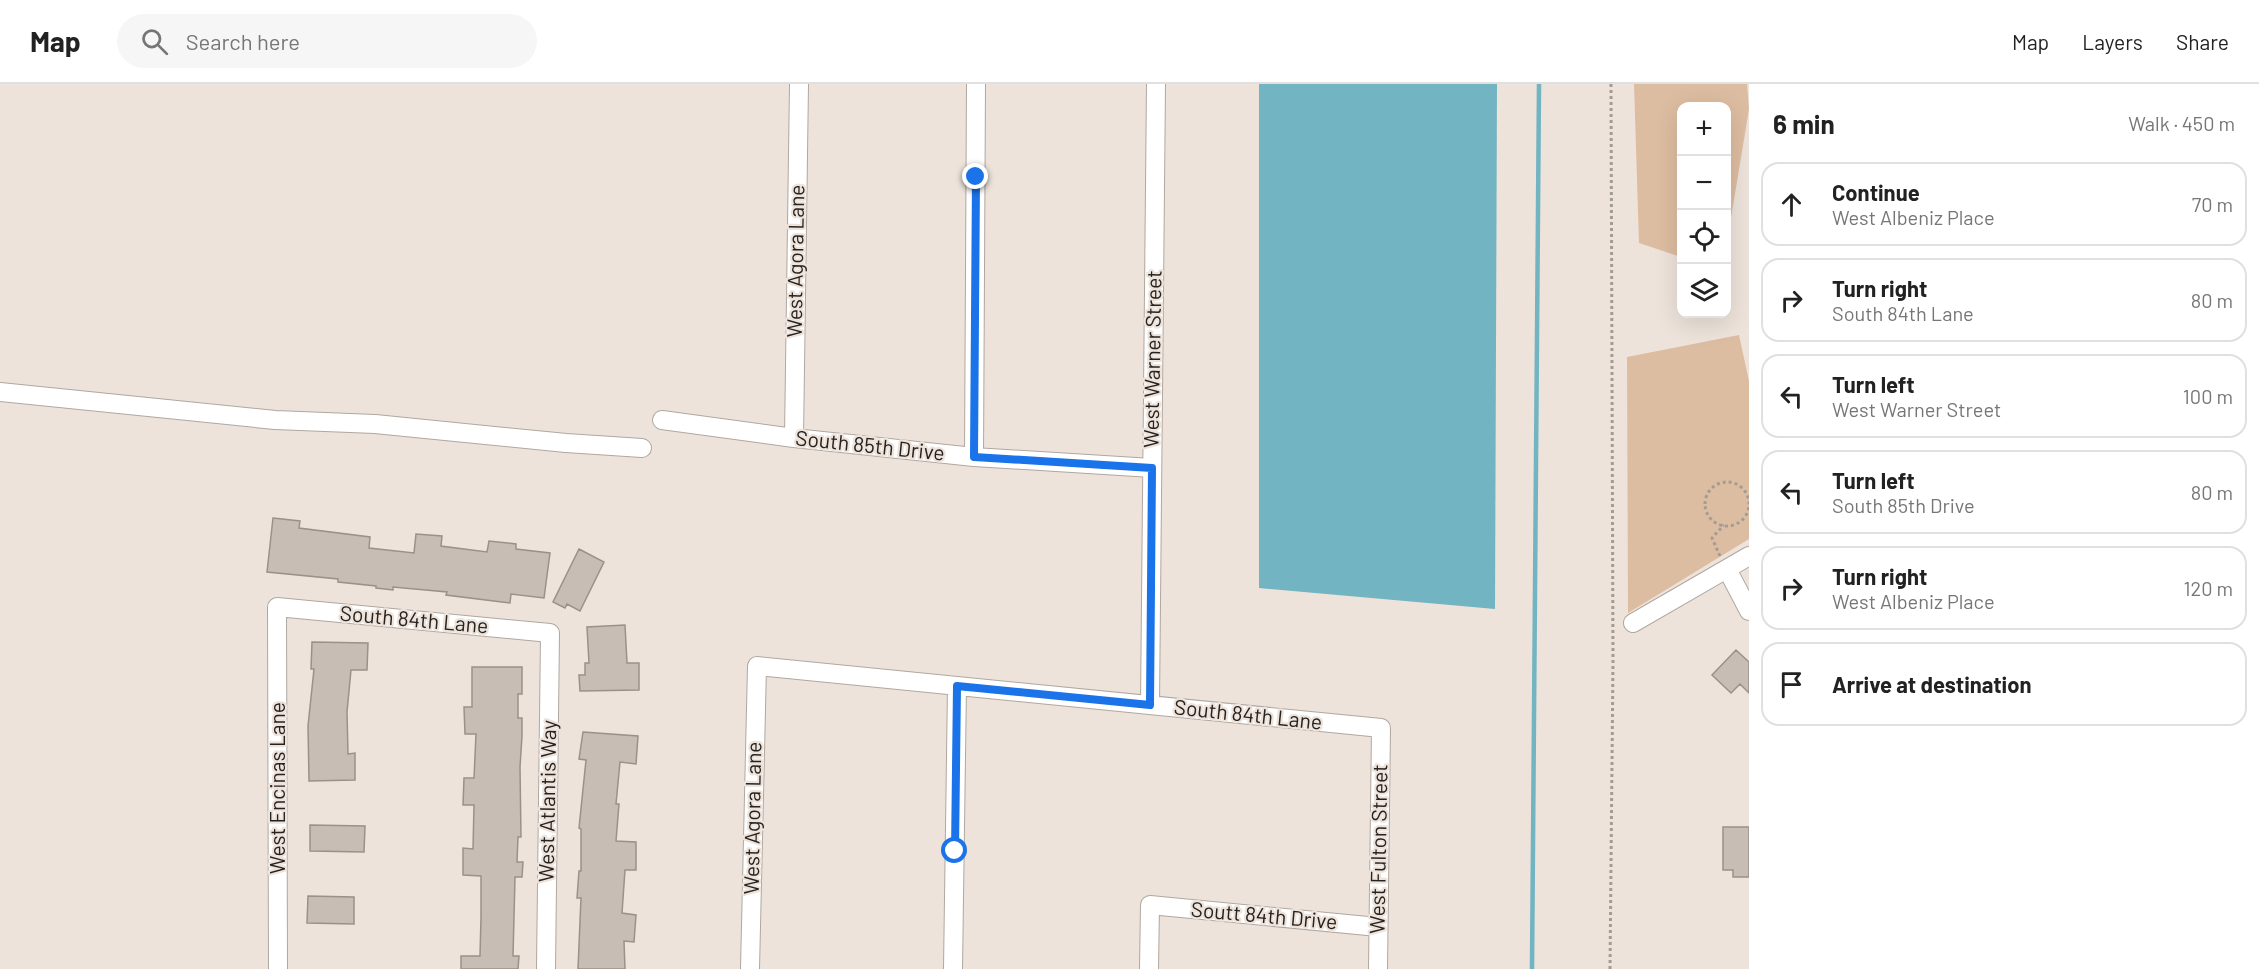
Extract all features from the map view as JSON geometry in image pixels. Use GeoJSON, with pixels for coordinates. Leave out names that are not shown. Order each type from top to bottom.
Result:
{"type":"FeatureCollection","features":[{"type":"Feature","properties":{"kind":"street","name":"West Agora Lane"},"geometry":{"type":"LineString","coordinates":[[794,438],[799,84]]}},
{"type":"Feature","properties":{"kind":"street"},"geometry":{"type":"LineString","coordinates":[[974,457],[976,84]]}},
{"type":"Feature","properties":{"kind":"street","name":"West Warner Street"},"geometry":{"type":"LineString","coordinates":[[1150,705],[1155,84]]}},
{"type":"Feature","properties":{"kind":"street"},"geometry":{"type":"LineString","coordinates":[[0,392],[275,420],[375,424],[566,443],[642,448]]}},
{"type":"Feature","properties":{"kind":"street","name":"South 85th Drive"},"geometry":{"type":"LineString","coordinates":[[662,420],[794,438],[974,457],[1152,468]]}},
{"type":"Feature","properties":{"kind":"street"},"geometry":{"type":"LineString","coordinates":[[1633,623],[1749,556]]}},
{"type":"Feature","properties":{"kind":"street"},"geometry":{"type":"LineString","coordinates":[[1727,569],[1749,611]]}},
{"type":"Feature","properties":{"kind":"street","name":"South 84th Lane"},"geometry":{"type":"LineString","coordinates":[[277,607],[550,633]]}},
{"type":"Feature","properties":{"kind":"street","name":"West Encinas Lane"},"geometry":{"type":"LineString","coordinates":[[277,607],[278,969]]}},
{"type":"Feature","properties":{"kind":"street","name":"West Atlantis Way"},"geometry":{"type":"LineString","coordinates":[[546,969],[550,633]]}},
{"type":"Feature","properties":{"kind":"street","name":"West Agora Lane"},"geometry":{"type":"LineString","coordinates":[[750,969],[757,666]]}},
{"type":"Feature","properties":{"kind":"street","name":"South 84th Lane"},"geometry":{"type":"LineString","coordinates":[[757,666],[1381,728]]}},
{"type":"Feature","properties":{"kind":"street"},"geometry":{"type":"LineString","coordinates":[[953,969],[957,686]]}},
{"type":"Feature","properties":{"kind":"street","name":"West Fulton Street"},"geometry":{"type":"LineString","coordinates":[[1378,969],[1381,728]]}},
{"type":"Feature","properties":{"kind":"street","name":"Soutt 84th Drive"},"geometry":{"type":"LineString","coordinates":[[1149,969],[1150,905],[1378,927]]}},
{"type":"Feature","properties":{"kind":"path"},"geometry":{"type":"LineString","coordinates":[[1610,969],[1613,660],[1611,84]]}},
{"type":"Feature","properties":{"kind":"path"},"geometry":{"type":"LineString","coordinates":[[1724,525],[1713,521],[1705,503],[1707,495],[1714,486],[1732,482],[1745,491],[1749,507],[1742,519],[1736,523],[1724,525],[1712,538],[1727,569]]}},
{"type":"Feature","properties":{"kind":"shaded area"},"geometry":{"type":"Polygon","coordinates":[[[1634,84],[1747,84],[1749,109],[1731,218],[1731,102],[1677,102],[1677,256],[1639,243],[1634,84]]]}},
{"type":"Feature","properties":{"kind":"shaded area"},"geometry":{"type":"Polygon","coordinates":[[[1739,335],[1749,381],[1749,539],[1628,613],[1627,357],[1739,335]]]}},
{"type":"Feature","properties":{"kind":"water"},"geometry":{"type":"Polygon","coordinates":[[[1259,84],[1497,84],[1495,609],[1259,588],[1259,84]]]}},
{"type":"Feature","properties":{"kind":"building"},"geometry":{"type":"Polygon","coordinates":[[[273,518],[300,521],[299,528],[370,537],[369,548],[414,553],[416,534],[442,536],[441,546],[487,552],[489,541],[516,544],[516,549],[550,553],[544,598],[511,594],[510,603],[446,595],[447,592],[393,587],[393,590],[338,582],[338,579],[267,572],[273,518]]]}},
{"type":"Feature","properties":{"kind":"building"},"geometry":{"type":"Polygon","coordinates":[[[579,549],[604,562],[580,611],[567,604],[565,608],[553,602],[579,549]]]}},
{"type":"Feature","properties":{"kind":"building"},"geometry":{"type":"Polygon","coordinates":[[[625,625],[627,663],[639,663],[639,690],[580,691],[579,675],[585,675],[585,663],[589,663],[587,627],[625,625]]]}},
{"type":"Feature","properties":{"kind":"building"},"geometry":{"type":"Polygon","coordinates":[[[312,642],[368,643],[367,670],[351,670],[347,712],[348,754],[355,753],[355,780],[309,781],[308,726],[314,669],[311,669],[312,642]]]}},
{"type":"Feature","properties":{"kind":"building"},"geometry":{"type":"Polygon","coordinates":[[[1736,650],[1749,662],[1749,693],[1740,684],[1731,693],[1712,675],[1736,650]]]}},
{"type":"Feature","properties":{"kind":"building"},"geometry":{"type":"Polygon","coordinates":[[[472,667],[522,667],[522,694],[518,694],[518,718],[522,718],[521,837],[518,837],[517,862],[523,862],[522,877],[515,877],[513,956],[519,956],[518,969],[461,969],[461,956],[480,956],[481,876],[463,875],[463,848],[473,849],[474,805],[463,805],[464,778],[474,778],[476,734],[465,734],[464,707],[472,707],[472,667]]]}},
{"type":"Feature","properties":{"kind":"building"},"geometry":{"type":"Polygon","coordinates":[[[583,732],[638,736],[636,764],[620,762],[616,804],[619,804],[616,841],[636,842],[636,870],[625,870],[622,913],[636,915],[634,942],[624,941],[625,969],[578,969],[581,898],[577,898],[579,871],[581,871],[581,829],[579,828],[586,760],[579,759],[583,732]]]}},
{"type":"Feature","properties":{"kind":"building"},"geometry":{"type":"Polygon","coordinates":[[[310,825],[365,826],[364,852],[310,851],[310,825]]]}},
{"type":"Feature","properties":{"kind":"building"},"geometry":{"type":"Polygon","coordinates":[[[1723,827],[1749,827],[1749,877],[1733,877],[1733,870],[1723,870],[1723,827]]]}},
{"type":"Feature","properties":{"kind":"building"},"geometry":{"type":"Polygon","coordinates":[[[308,896],[354,897],[354,924],[307,923],[308,896]]]}},
{"type":"Feature","properties":{"kind":"waterway"},"geometry":{"type":"LineString","coordinates":[[1532,969],[1539,84]]}},
{"type":"Feature","properties":{"kind":"route"},"geometry":{"type":"LineString","coordinates":[[955,851],[957,686],[1150,705],[1152,468],[974,457],[976,177]]}}]}
